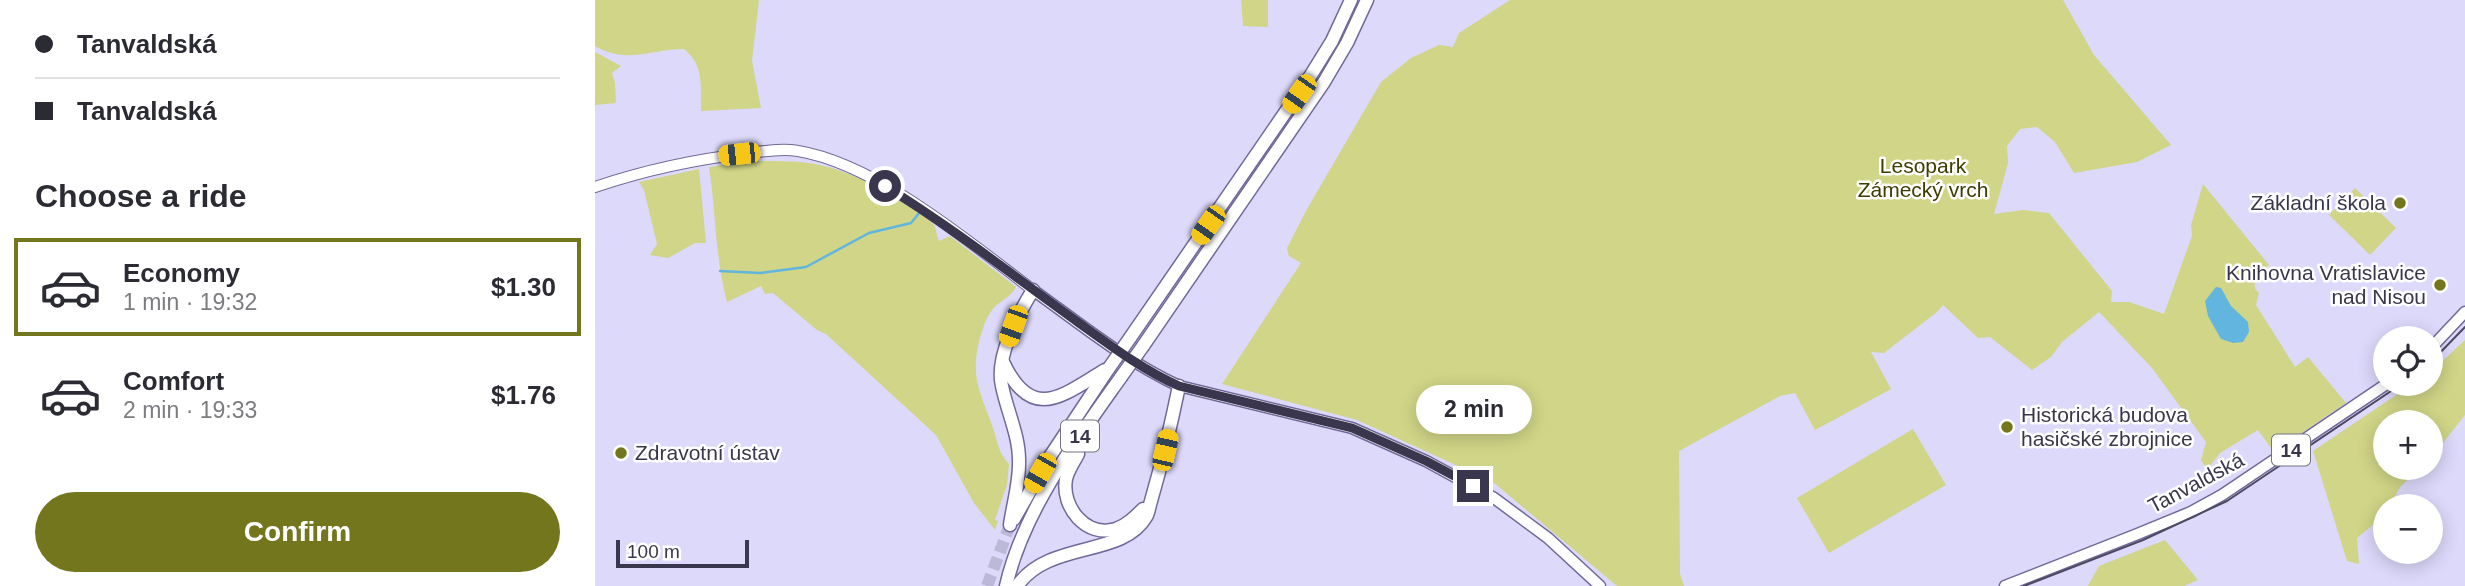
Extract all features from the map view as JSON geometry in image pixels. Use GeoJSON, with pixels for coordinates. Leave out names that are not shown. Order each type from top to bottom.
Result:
{"type":"FeatureCollection","features":[{"type":"Feature","properties":{"kind":"highway","name":"14"},"geometry":{"type":"LineString","coordinates":[[1003,362],[1001,383],[1020,458],[1010,525],[1055,448],[1305,84],[1332,41],[1350,2]]}},
{"type":"Feature","properties":{"kind":"highway","name":"14"},"geometry":{"type":"LineString","coordinates":[[1006,586],[1018,551],[1043,497],[1118,382],[1297,123],[1347,43],[1365,3]]}},
{"type":"Feature","properties":{"kind":"highway"},"geometry":{"type":"LineString","coordinates":[[1033,290],[1013,326],[1003,362],[1012,381],[1020,390],[1027,395],[1052,399],[1068,393],[1109,368]]}},
{"type":"Feature","properties":{"kind":"highway"},"geometry":{"type":"LineString","coordinates":[[1118,382],[1069,470],[1066,480],[1068,504],[1081,521],[1091,528],[1114,530],[1124,525],[1151,500]]}},
{"type":"Feature","properties":{"kind":"highway"},"geometry":{"type":"LineString","coordinates":[[1017,586],[1023,577],[1045,561],[1093,548],[1131,532],[1146,517],[1159,477],[1179,386]]}},
{"type":"Feature","properties":{"kind":"main road"},"geometry":{"type":"LineString","coordinates":[[595,187],[701,158],[796,150],[828,159],[869,177],[935,217],[1033,290],[1147,369],[1179,386],[1352,428],[1426,461],[1495,498],[1548,538],[1600,586]]}},
{"type":"Feature","properties":{"kind":"main road"},"geometry":{"type":"LineString","coordinates":[[2443,335],[2465,312]]}},
{"type":"Feature","properties":{"kind":"main road","name":"Tanvaldská"},"geometry":{"type":"LineString","coordinates":[[2005,586],[2135,535],[2219,497],[2373,393]]}},
{"type":"Feature","properties":{"kind":"green space"},"geometry":{"type":"Polygon","coordinates":[[[595,0],[759,0],[752,61],[761,108],[701,111],[698,69],[684,49],[629,55],[607,52],[595,46],[595,0]]]}},
{"type":"Feature","properties":{"kind":"green space"},"geometry":{"type":"Polygon","coordinates":[[[1241,0],[1268,0],[1268,27],[1243,26],[1241,0]]]}},
{"type":"Feature","properties":{"kind":"green space","name":"Lesopark Zámecký vrch"},"geometry":{"type":"Polygon","coordinates":[[[1510,0],[2063,0],[2094,55],[2171,145],[2137,162],[2074,173],[2055,142],[2037,127],[2020,129],[2007,146],[2008,163],[1994,214],[2023,210],[2049,213],[2112,291],[2111,302],[2129,302],[2164,314],[2192,236],[2191,225],[2203,184],[2269,265],[2254,276],[2255,289],[2259,293],[2256,305],[2295,367],[2308,357],[2346,403],[2274,452],[2258,430],[2220,453],[2207,470],[2201,460],[2206,442],[2152,368],[2099,312],[2062,342],[2051,357],[2032,370],[1990,337],[1978,338],[1943,305],[1884,353],[1871,352],[1891,389],[1815,430],[1795,393],[1780,396],[1679,451],[1680,574],[1684,586],[1617,586],[1493,482],[1357,420],[1222,384],[1301,263],[1289,256],[1287,248],[1381,82],[1411,58],[1439,45],[1453,47],[1459,33],[1510,0]]]}},
{"type":"Feature","properties":{"kind":"green space"},"geometry":{"type":"Polygon","coordinates":[[[595,52],[621,66],[612,73],[616,103],[595,105],[595,52]]]}},
{"type":"Feature","properties":{"kind":"green space"},"geometry":{"type":"Polygon","coordinates":[[[752,161],[815,164],[850,174],[884,190],[927,217],[934,225],[939,241],[950,236],[1016,287],[988,316],[977,351],[977,382],[1000,451],[1009,464],[1007,485],[995,520],[998,521],[995,530],[974,503],[936,435],[826,334],[817,330],[773,293],[765,294],[761,286],[727,302],[720,268],[709,167],[752,161]]]}},
{"type":"Feature","properties":{"kind":"green space"},"geometry":{"type":"Polygon","coordinates":[[[699,169],[706,243],[695,243],[668,258],[650,255],[657,244],[644,190],[639,182],[699,169]]]}},
{"type":"Feature","properties":{"kind":"green space"},"geometry":{"type":"Polygon","coordinates":[[[2355,188],[2396,228],[2370,255],[2329,215],[2355,188]]]}},
{"type":"Feature","properties":{"kind":"green space"},"geometry":{"type":"Polygon","coordinates":[[[2465,340],[2465,415],[2443,443],[2443,410],[2374,410],[2395,396],[2443,396],[2443,361],[2465,340]]]}},
{"type":"Feature","properties":{"kind":"green space"},"geometry":{"type":"Polygon","coordinates":[[[2373,411],[2373,480],[2407,480],[2396,494],[2373,494],[2373,525],[2357,538],[2359,564],[2347,561],[2313,451],[2373,411]]]}},
{"type":"Feature","properties":{"kind":"green space"},"geometry":{"type":"Polygon","coordinates":[[[1913,429],[1946,485],[1829,553],[1797,498],[1913,429]]]}},
{"type":"Feature","properties":{"kind":"green space"},"geometry":{"type":"Polygon","coordinates":[[[2165,540],[2198,580],[2184,586],[2088,586],[2099,566],[2165,540]]]}},
{"type":"Feature","properties":{"kind":"water"},"geometry":{"type":"Polygon","coordinates":[[[2216,287],[2221,288],[2231,306],[2248,322],[2249,332],[2243,342],[2233,343],[2221,339],[2208,316],[2205,301],[2216,287]]]}},
{"type":"Feature","properties":{"kind":"waterway"},"geometry":{"type":"LineString","coordinates":[[720,271],[760,273],[806,267],[869,233],[911,223],[920,212]]}},
{"type":"Feature","properties":{"kind":"tunnel"},"geometry":{"type":"LineString","coordinates":[[987,586],[1010,525]]}},
{"type":"Feature","properties":{"kind":"tram line"},"geometry":{"type":"LineString","coordinates":[[2443,350],[2465,327]]}},
{"type":"Feature","properties":{"kind":"tram line"},"geometry":{"type":"LineString","coordinates":[[2024,586],[2143,540],[2227,501],[2384,396]]}},
{"type":"Feature","properties":{"kind":"place","name":"Základní škola"},"geometry":{"type":"Point","coordinates":[2400,203]}},
{"type":"Feature","properties":{"kind":"place","name":"Knihovna Vratislavice nad Nisou"},"geometry":{"type":"Point","coordinates":[2440,285]}},
{"type":"Feature","properties":{"kind":"place","name":"Historická budova hasičské zbrojnice"},"geometry":{"type":"Point","coordinates":[2007,427]}},
{"type":"Feature","properties":{"kind":"place","name":"Zdravotní ústav"},"geometry":{"type":"Point","coordinates":[621,453]}},
{"type":"Feature","properties":{"kind":"route"},"geometry":{"type":"LineString","coordinates":[[885,186],[935,217],[1091,332],[1158,376],[1179,386],[1352,428],[1426,461],[1473,486]]}}]}
